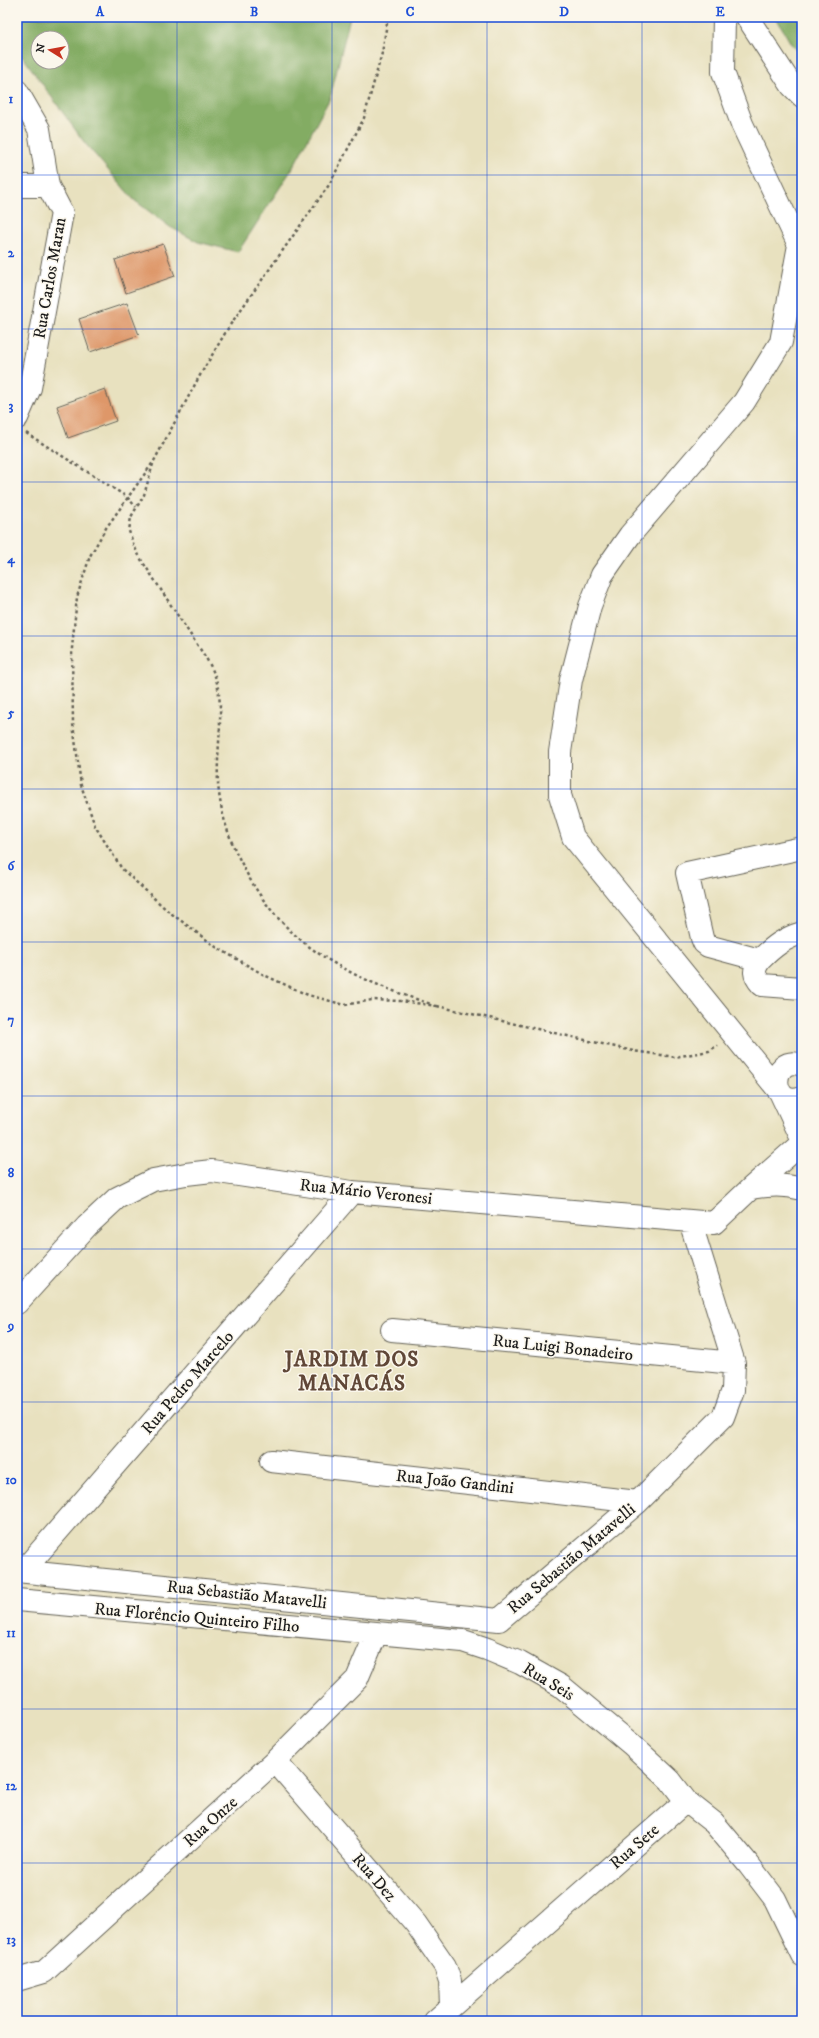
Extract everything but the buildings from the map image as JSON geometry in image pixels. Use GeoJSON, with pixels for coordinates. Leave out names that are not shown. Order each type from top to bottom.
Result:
{"type":"FeatureCollection","features":[{"type":"Feature","properties":{"kind":"street"},"geometry":{"type":"LineString","coordinates":[[724,17],[723,72],[742,124],[801,243],[781,342],[744,402],[630,535],[602,575],[590,606],[571,680],[560,752],[560,795],[573,837],[780,1092],[789,1099],[795,1100],[802,1098]]}},
{"type":"Feature","properties":{"kind":"street"},"geometry":{"type":"LineString","coordinates":[[747,17],[792,86],[802,96]]}},
{"type":"Feature","properties":{"kind":"street","name":"Rua Carlos Maran"},"geometry":{"type":"LineString","coordinates":[[17,91],[39,129],[48,186],[62,213],[23,387],[20,425]]}},
{"type":"Feature","properties":{"kind":"street"},"geometry":{"type":"LineString","coordinates":[[17,186],[48,186]]}},
{"type":"Feature","properties":{"kind":"street"},"geometry":{"type":"LineString","coordinates":[[760,960],[708,946],[704,943],[687,873],[802,848]]}},
{"type":"Feature","properties":{"kind":"street"},"geometry":{"type":"LineString","coordinates":[[802,932],[787,937],[772,947],[754,969],[755,978],[762,985],[802,988]]}},
{"type":"Feature","properties":{"kind":"street"},"geometry":{"type":"LineString","coordinates":[[749,1053],[769,1061],[794,1065]]}},
{"type":"Feature","properties":{"kind":"street"},"geometry":{"type":"LineString","coordinates":[[794,1065],[778,1074],[776,1080],[802,1139]]}},
{"type":"Feature","properties":{"kind":"street","name":"Rua Mário Veronesi"},"geometry":{"type":"LineString","coordinates":[[17,1303],[87,1226],[117,1198],[154,1180],[212,1171],[352,1192],[714,1223],[802,1143]]}},
{"type":"Feature","properties":{"kind":"street"},"geometry":{"type":"LineString","coordinates":[[751,1188],[770,1185],[788,1185],[802,1189]]}},
{"type":"Feature","properties":{"kind":"street","name":"Rua Pedro Marcelo"},"geometry":{"type":"LineString","coordinates":[[20,1571],[352,1192]]}},
{"type":"Feature","properties":{"kind":"street","name":"Rua Sebastião Matavelli"},"geometry":{"type":"LineString","coordinates":[[20,1571],[499,1620],[638,1502],[723,1417],[733,1390],[734,1363],[690,1221]]}},
{"type":"Feature","properties":{"kind":"street","name":"Rua Luigi Bonadeiro"},"geometry":{"type":"LineString","coordinates":[[392,1330],[734,1363]]}},
{"type":"Feature","properties":{"kind":"street","name":"Rua João Gandini"},"geometry":{"type":"LineString","coordinates":[[271,1461],[638,1502]]}},
{"type":"Feature","properties":{"kind":"street","name":"Rua Florêncio Quinteiro Filho"},"geometry":{"type":"LineString","coordinates":[[17,1600],[376,1634]]}},
{"type":"Feature","properties":{"kind":"street","name":"Rua Onze"},"geometry":{"type":"LineString","coordinates":[[17,1980],[44,1972],[276,1761],[357,1679],[376,1634]]}},
{"type":"Feature","properties":{"kind":"street","name":"Rua Seis"},"geometry":{"type":"LineString","coordinates":[[376,1634],[463,1641],[487,1649],[540,1674],[583,1702],[670,1780],[686,1801]]}},
{"type":"Feature","properties":{"kind":"street","name":"Rua Dez"},"geometry":{"type":"LineString","coordinates":[[276,1761],[416,1924],[445,1966],[450,1981],[451,2006]]}},
{"type":"Feature","properties":{"kind":"street"},"geometry":{"type":"LineString","coordinates":[[686,1801],[714,1823],[774,1899],[802,1955]]}},
{"type":"Feature","properties":{"kind":"street","name":"Rua Sete"},"geometry":{"type":"LineString","coordinates":[[435,2021],[686,1801]]}},
{"type":"Feature","properties":{"kind":"path"},"geometry":{"type":"LineString","coordinates":[[388,17],[382,53],[364,118],[333,178],[283,252],[230,325],[199,377],[154,461],[106,528],[90,556],[77,597],[72,648],[73,724],[81,785],[95,826],[122,869],[168,911],[216,947],[266,976],[308,995],[345,1005],[372,1000],[401,1001],[437,1006]]}},
{"type":"Feature","properties":{"kind":"path"},"geometry":{"type":"LineString","coordinates":[[20,425],[127,497],[136,507]]}},
{"type":"Feature","properties":{"kind":"path"},"geometry":{"type":"LineString","coordinates":[[154,461],[144,495],[131,517],[129,531],[134,546],[204,656],[216,678],[220,702],[219,793],[230,840],[249,879],[275,917],[306,946],[344,970],[386,990],[437,1006],[633,1051],[675,1057],[708,1051],[735,1036]]}},
{"type":"Feature","properties":{"kind":"green space"},"geometry":{"type":"Polygon","coordinates":[[[17,17],[350,17],[330,98],[292,169],[238,252],[198,242],[170,227],[134,200],[84,142],[32,70],[70,70],[70,30],[30,30],[30,67],[17,52],[17,17]]]}},
{"type":"Feature","properties":{"kind":"green space"},"geometry":{"type":"Polygon","coordinates":[[[776,17],[802,17],[802,55],[791,44],[776,17]]]}},
{"type":"Feature","properties":{"kind":"district","name":"JARDIM DOS MANACÁS"},"geometry":{"type":"Point","coordinates":[352,1371]}}]}
